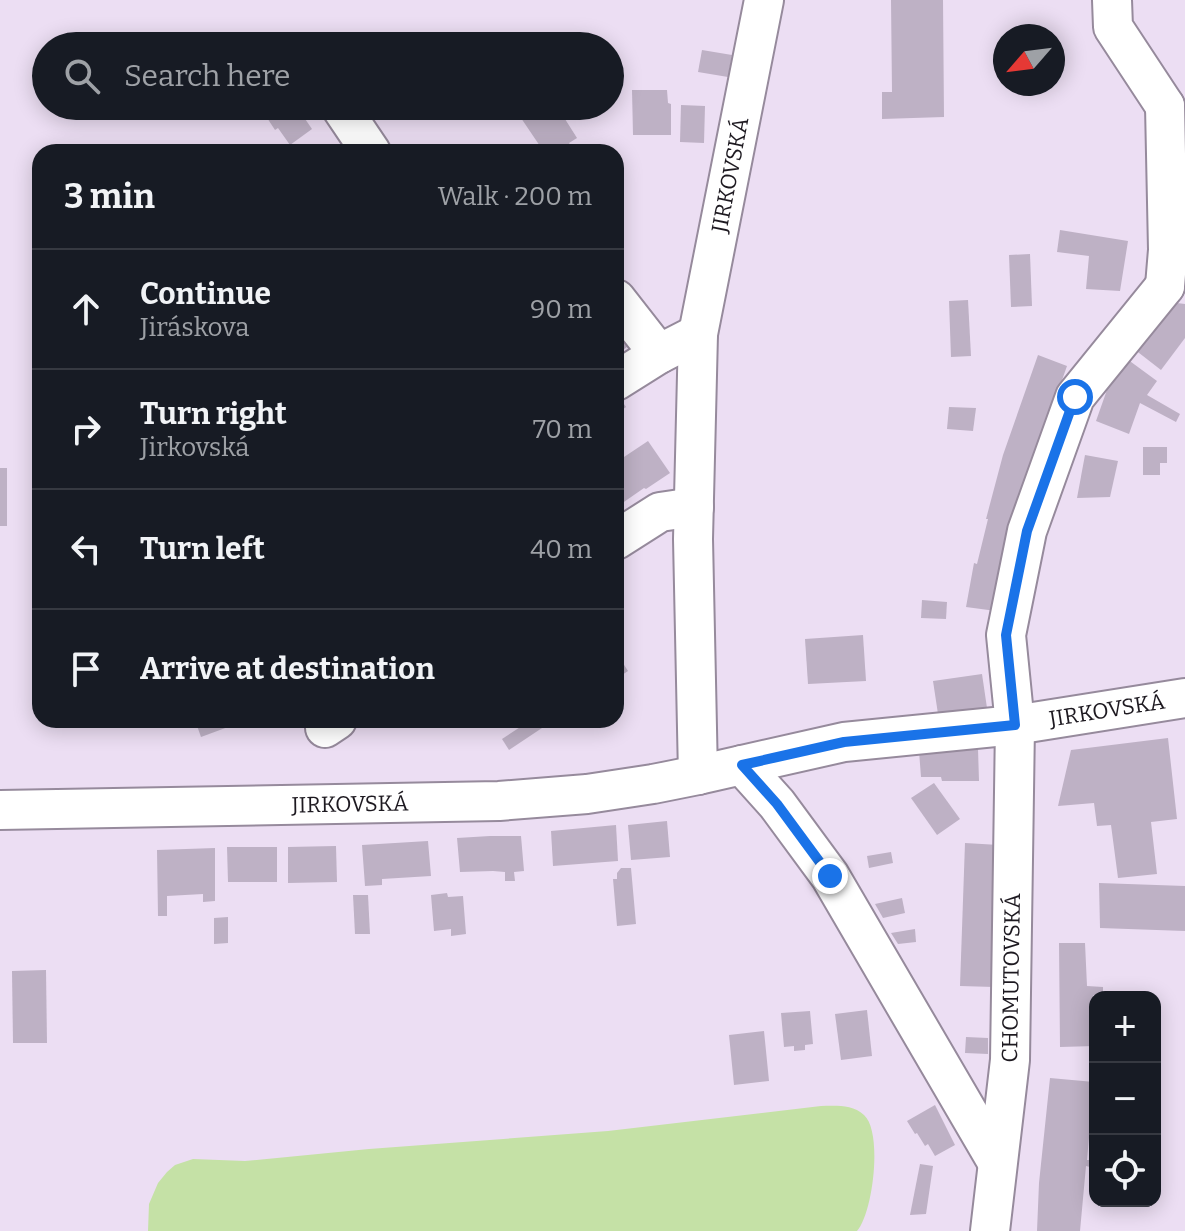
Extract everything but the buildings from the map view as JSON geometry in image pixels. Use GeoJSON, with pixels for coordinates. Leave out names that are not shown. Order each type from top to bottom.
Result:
{"type":"FeatureCollection","features":[{"type":"Feature","properties":{"kind":"street"},"geometry":{"type":"LineString","coordinates":[[1112,0],[1113,27],[1175,106],[1168,250],[1175,287]]}},
{"type":"Feature","properties":{"kind":"street","name":"JIRKOVSKÁ"},"geometry":{"type":"LineString","coordinates":[[698,775],[693,539],[698,334],[763,8]]}},
{"type":"Feature","properties":{"kind":"street"},"geometry":{"type":"LineString","coordinates":[[349,120],[366,144]]}},
{"type":"Feature","properties":{"kind":"street","name":"CHOMUTOVSKÁ"},"geometry":{"type":"LineString","coordinates":[[990,1231],[1010,1060],[1015,725],[1006,635],[1027,531],[1075,397],[1175,287]]}},
{"type":"Feature","properties":{"kind":"street"},"geometry":{"type":"LineString","coordinates":[[624,309],[659,354]]}},
{"type":"Feature","properties":{"kind":"street"},"geometry":{"type":"LineString","coordinates":[[624,376],[698,334]]}},
{"type":"Feature","properties":{"kind":"street"},"geometry":{"type":"LineString","coordinates":[[624,535],[660,512],[694,507]]}},
{"type":"Feature","properties":{"kind":"street","name":"JIRKOVSKÁ"},"geometry":{"type":"LineString","coordinates":[[0,810],[499,801],[587,794],[698,775],[844,742],[1015,725],[1185,698]]}},
{"type":"Feature","properties":{"kind":"street"},"geometry":{"type":"LineString","coordinates":[[742,765],[777,804],[830,876],[997,1162]]}},
{"type":"Feature","properties":{"kind":"green space"},"geometry":{"type":"Polygon","coordinates":[[[821,1106],[854,1109],[864,1115],[870,1124],[874,1173],[868,1208],[857,1231],[148,1231],[149,1204],[158,1183],[175,1165],[193,1159],[245,1161],[608,1131],[821,1106]]]}},
{"type":"Feature","properties":{"kind":"route"},"geometry":{"type":"LineString","coordinates":[[830,876],[777,804],[742,765],[844,742],[1015,725],[1006,635],[1027,531],[1075,397]]}}]}
